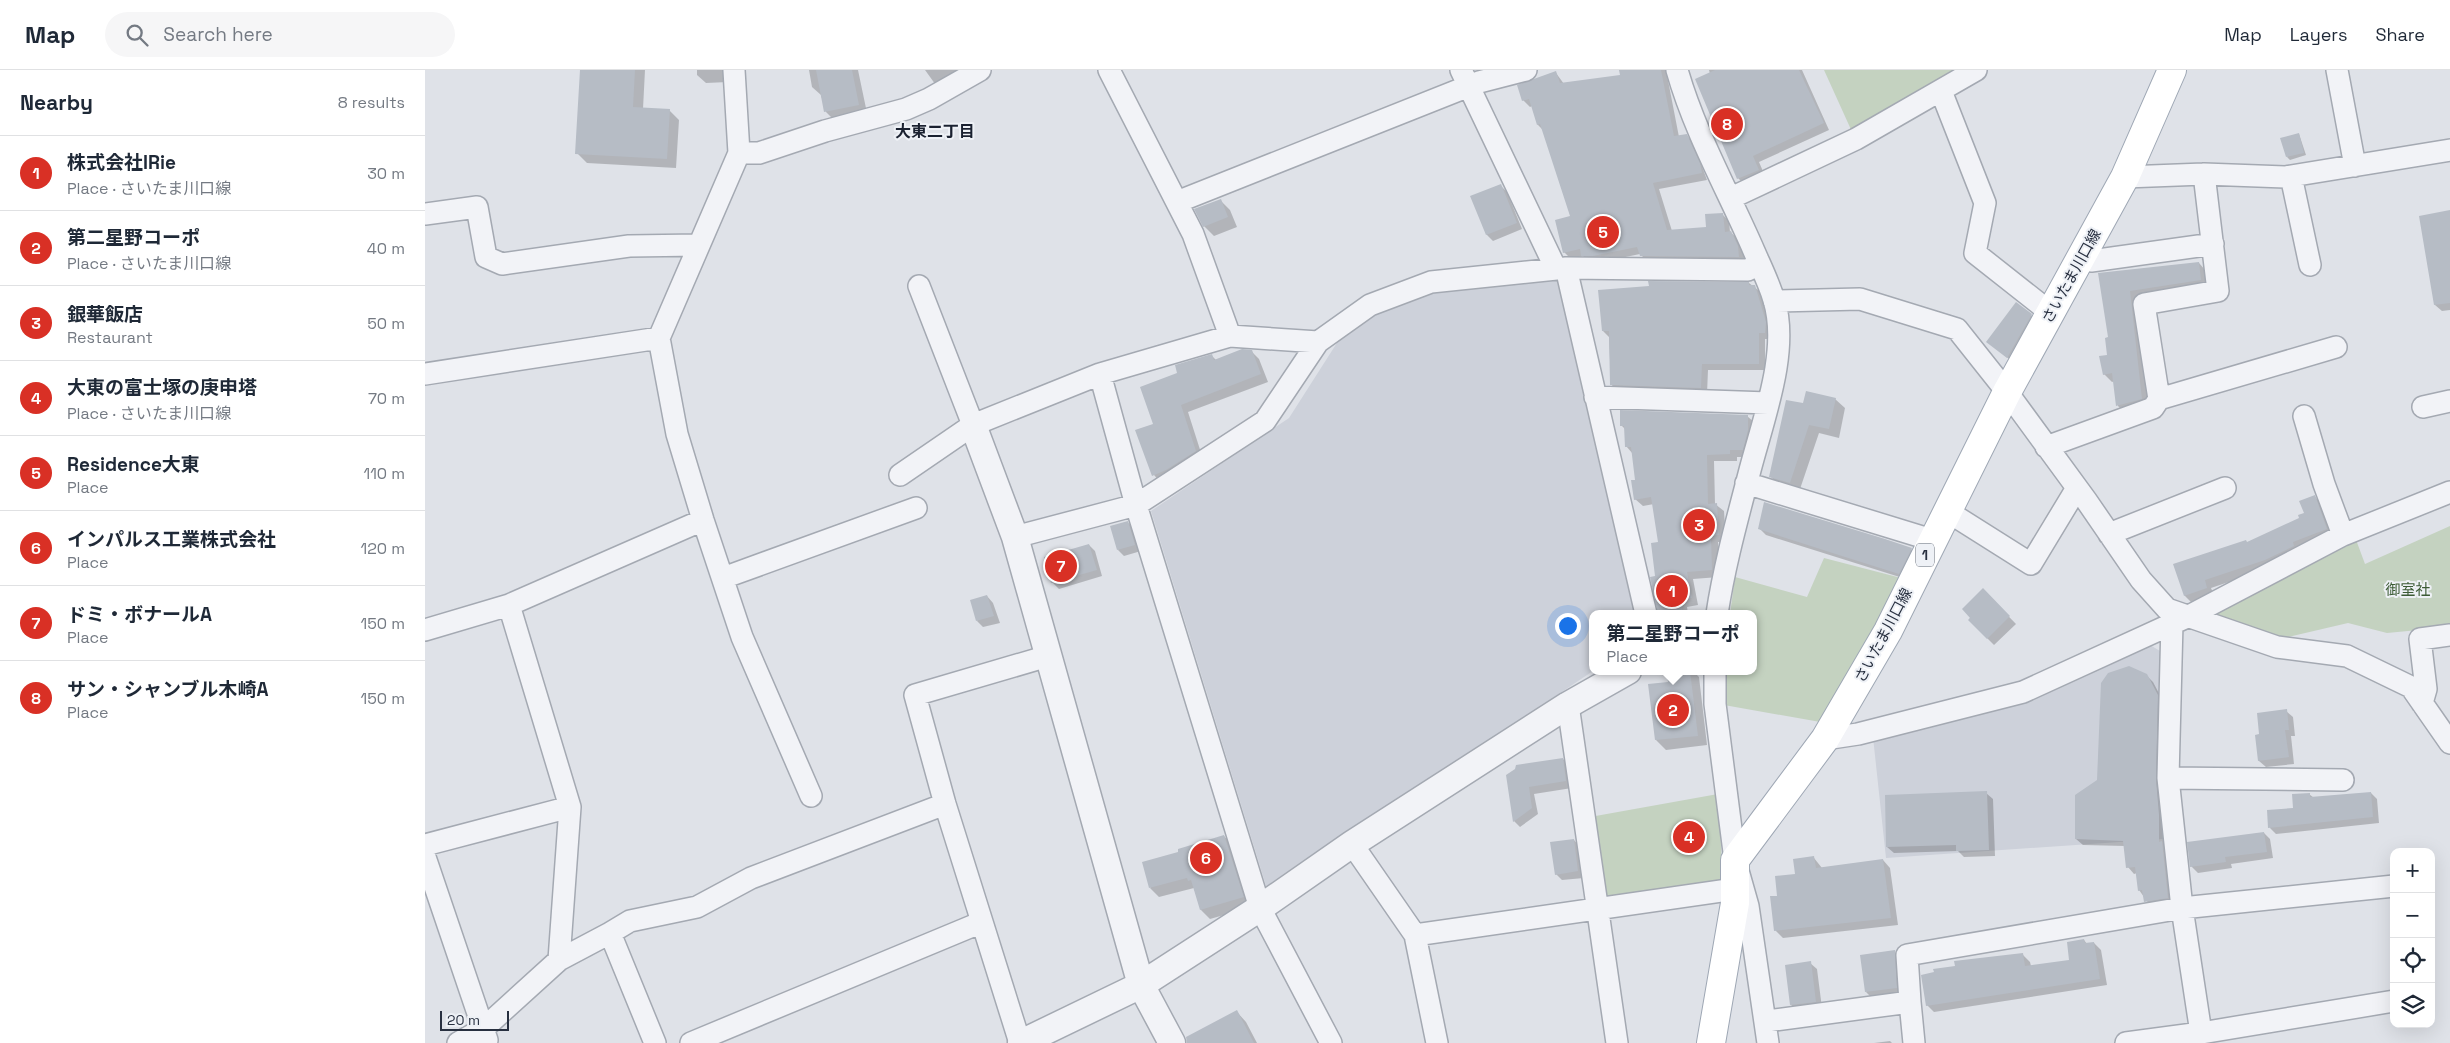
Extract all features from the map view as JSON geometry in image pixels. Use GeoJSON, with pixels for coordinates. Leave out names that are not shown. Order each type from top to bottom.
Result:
{"type":"FeatureCollection","features":[{"type":"Feature","properties":{"kind":"main road","name":"さいたま川口線"},"geometry":{"type":"LineString","coordinates":[[1735,860],[1825,739],[1888,631],[2007,392],[2125,177],[2172,70]]}},
{"type":"Feature","properties":{"kind":"main road"},"geometry":{"type":"LineString","coordinates":[[1711,1043],[1735,903],[1735,860]]}},
{"type":"Feature","properties":{"kind":"street"},"geometry":{"type":"LineString","coordinates":[[734,70],[739,153],[659,338],[677,434],[703,520],[742,637],[811,796]]}},
{"type":"Feature","properties":{"kind":"street"},"geometry":{"type":"LineString","coordinates":[[739,153],[759,153],[906,108],[929,99],[980,70]]}},
{"type":"Feature","properties":{"kind":"street"},"geometry":{"type":"LineString","coordinates":[[1109,70],[1193,234],[1231,336]]}},
{"type":"Feature","properties":{"kind":"street"},"geometry":{"type":"LineString","coordinates":[[1177,202],[1465,78],[1526,70]]}},
{"type":"Feature","properties":{"kind":"street"},"geometry":{"type":"LineString","coordinates":[[1677,70],[1685,99],[1731,198],[1774,301],[1779,343],[1768,403],[1746,483],[1718,610]]}},
{"type":"Feature","properties":{"kind":"street"},"geometry":{"type":"LineString","coordinates":[[1731,198],[1856,139],[1976,70]]}},
{"type":"Feature","properties":{"kind":"street"},"geometry":{"type":"LineString","coordinates":[[2337,70],[2355,166]]}},
{"type":"Feature","properties":{"kind":"street"},"geometry":{"type":"LineString","coordinates":[[1465,78],[1561,269],[1595,397],[1645,610]]}},
{"type":"Feature","properties":{"kind":"street"},"geometry":{"type":"LineString","coordinates":[[1941,91],[1985,203],[1975,253],[2051,313]]}},
{"type":"Feature","properties":{"kind":"street"},"geometry":{"type":"LineString","coordinates":[[2125,177],[2204,174],[2291,176],[2450,150]]}},
{"type":"Feature","properties":{"kind":"street"},"geometry":{"type":"LineString","coordinates":[[2159,399],[2144,304],[2218,291],[2204,174]]}},
{"type":"Feature","properties":{"kind":"street"},"geometry":{"type":"LineString","coordinates":[[2291,176],[2310,265]]}},
{"type":"Feature","properties":{"kind":"street"},"geometry":{"type":"LineString","coordinates":[[425,214],[477,208],[486,257],[502,264],[629,246],[699,245]]}},
{"type":"Feature","properties":{"kind":"street"},"geometry":{"type":"LineString","coordinates":[[2082,258],[2091,261],[2213,244]]}},
{"type":"Feature","properties":{"kind":"street"},"geometry":{"type":"LineString","coordinates":[[1015,536],[1136,505],[1265,421],[1318,342],[1370,305],[1431,282],[1561,269],[1749,270],[1759,264]]}},
{"type":"Feature","properties":{"kind":"street"},"geometry":{"type":"LineString","coordinates":[[919,286],[1015,536],[1141,985],[1172,1043]]}},
{"type":"Feature","properties":{"kind":"street"},"geometry":{"type":"LineString","coordinates":[[1774,301],[1860,299],[1957,329],[2007,392],[2141,580],[2179,620],[2277,647],[2347,656],[2411,687],[2450,743]]}},
{"type":"Feature","properties":{"kind":"street"},"geometry":{"type":"LineString","coordinates":[[900,475],[973,425],[1100,374],[1231,336],[1318,342]]}},
{"type":"Feature","properties":{"kind":"street"},"geometry":{"type":"LineString","coordinates":[[425,374],[659,338]]}},
{"type":"Feature","properties":{"kind":"street"},"geometry":{"type":"LineString","coordinates":[[2046,447],[2153,408],[2159,399],[2336,347]]}},
{"type":"Feature","properties":{"kind":"street"},"geometry":{"type":"LineString","coordinates":[[1100,374],[1136,505],[1260,908],[1331,1043]]}},
{"type":"Feature","properties":{"kind":"street"},"geometry":{"type":"LineString","coordinates":[[1595,397],[1768,403]]}},
{"type":"Feature","properties":{"kind":"street"},"geometry":{"type":"LineString","coordinates":[[2423,407],[2450,401]]}},
{"type":"Feature","properties":{"kind":"street"},"geometry":{"type":"LineString","coordinates":[[2304,416],[2324,484],[2343,535]]}},
{"type":"Feature","properties":{"kind":"street"},"geometry":{"type":"LineString","coordinates":[[1746,483],[1932,540]]}},
{"type":"Feature","properties":{"kind":"street"},"geometry":{"type":"LineString","coordinates":[[1947,511],[2031,564],[2077,488]]}},
{"type":"Feature","properties":{"kind":"street"},"geometry":{"type":"LineString","coordinates":[[2109,534],[2225,488]]}},
{"type":"Feature","properties":{"kind":"street"},"geometry":{"type":"LineString","coordinates":[[1825,739],[1859,734],[2023,692],[2179,620],[2343,535],[2450,492]]}},
{"type":"Feature","properties":{"kind":"street"},"geometry":{"type":"LineString","coordinates":[[723,578],[915,508]]}},
{"type":"Feature","properties":{"kind":"street"},"geometry":{"type":"LineString","coordinates":[[425,630],[509,605],[703,520]]}},
{"type":"Feature","properties":{"kind":"street"},"geometry":{"type":"LineString","coordinates":[[509,605],[570,807],[559,960]]}},
{"type":"Feature","properties":{"kind":"street"},"geometry":{"type":"LineString","coordinates":[[2179,620],[2168,778],[2181,908],[2201,1033]]}},
{"type":"Feature","properties":{"kind":"street"},"geometry":{"type":"LineString","coordinates":[[2422,703],[2427,689],[2420,639],[2450,635]]}},
{"type":"Feature","properties":{"kind":"street"},"geometry":{"type":"LineString","coordinates":[[1048,656],[915,695],[945,804],[1021,1043],[1141,985],[1260,908],[1351,844],[1568,705],[1621,675]]}},
{"type":"Feature","properties":{"kind":"street"},"geometry":{"type":"LineString","coordinates":[[1715,675],[1715,704],[1735,860],[1748,906],[1767,1021],[1768,1043]]}},
{"type":"Feature","properties":{"kind":"street"},"geometry":{"type":"LineString","coordinates":[[1568,705],[1617,1043]]}},
{"type":"Feature","properties":{"kind":"street"},"geometry":{"type":"LineString","coordinates":[[2168,778],[2343,780]]}},
{"type":"Feature","properties":{"kind":"street"},"geometry":{"type":"LineString","coordinates":[[458,1043],[486,1036],[559,960],[610,933],[630,920],[697,907],[751,878],[945,804]]}},
{"type":"Feature","properties":{"kind":"street"},"geometry":{"type":"LineString","coordinates":[[425,846],[570,807]]}},
{"type":"Feature","properties":{"kind":"street"},"geometry":{"type":"LineString","coordinates":[[1351,844],[1415,935],[1437,1043]]}},
{"type":"Feature","properties":{"kind":"street"},"geometry":{"type":"LineString","coordinates":[[425,857],[486,1036]]}},
{"type":"Feature","properties":{"kind":"street"},"geometry":{"type":"LineString","coordinates":[[1914,1043],[1909,1002],[1907,955],[2181,908],[2390,886]]}},
{"type":"Feature","properties":{"kind":"street"},"geometry":{"type":"LineString","coordinates":[[1415,935],[1735,889]]}},
{"type":"Feature","properties":{"kind":"street"},"geometry":{"type":"LineString","coordinates":[[691,1043],[982,922]]}},
{"type":"Feature","properties":{"kind":"street"},"geometry":{"type":"LineString","coordinates":[[610,933],[655,1043]]}},
{"type":"Feature","properties":{"kind":"street"},"geometry":{"type":"LineString","coordinates":[[1767,1021],[1909,1002]]}},
{"type":"Feature","properties":{"kind":"street"},"geometry":{"type":"LineString","coordinates":[[2126,1043],[2201,1033],[2390,1002]]}},
{"type":"Feature","properties":{"kind":"shaded area"},"geometry":{"type":"Polygon","coordinates":[[[1559,278],[1639,610],[1589,610],[1589,674],[1267,889],[1151,511],[1289,418],[1342,335],[1379,312],[1417,296],[1465,285],[1559,278]]]}},
{"type":"Feature","properties":{"kind":"shaded area"},"geometry":{"type":"Polygon","coordinates":[[[2150,645],[2165,654],[2163,839],[1886,858],[1873,737],[2150,645]]]}},
{"type":"Feature","properties":{"kind":"green space"},"geometry":{"type":"Polygon","coordinates":[[[1824,70],[1958,70],[1853,134],[1824,70]]]}},
{"type":"Feature","properties":{"kind":"green space","name":"御室社"},"geometry":{"type":"Polygon","coordinates":[[[2450,526],[2450,627],[2387,633],[2348,623],[2279,639],[2200,616],[2355,537],[2365,564],[2450,526]]]}},
{"type":"Feature","properties":{"kind":"green space"},"geometry":{"type":"Polygon","coordinates":[[[1824,558],[1905,579],[1826,723],[1724,705],[1726,675],[1757,675],[1757,610],[1731,610],[1735,577],[1807,597],[1824,558]]]}},
{"type":"Feature","properties":{"kind":"green space"},"geometry":{"type":"Polygon","coordinates":[[[1718,794],[1723,881],[1602,905],[1590,817],[1718,794]]]}},
{"type":"Feature","properties":{"kind":"building"},"geometry":{"type":"Polygon","coordinates":[[[580,70],[635,70],[633,107],[670,109],[667,159],[575,154],[580,70]]]}},
{"type":"Feature","properties":{"kind":"building"},"geometry":{"type":"Polygon","coordinates":[[[816,70],[852,70],[859,105],[824,112],[816,70]]]}},
{"type":"Feature","properties":{"kind":"building"},"geometry":{"type":"Polygon","coordinates":[[[1619,70],[1661,70],[1674,136],[1687,134],[1700,163],[1702,173],[1653,183],[1667,230],[1706,227],[1705,214],[1723,213],[1725,232],[1731,231],[1738,246],[1739,257],[1640,256],[1637,247],[1593,256],[1581,256],[1580,249],[1563,253],[1555,220],[1570,216],[1540,124],[1537,125],[1529,99],[1522,101],[1517,85],[1556,71],[1560,83],[1620,75],[1619,70]]]}},
{"type":"Feature","properties":{"kind":"building"},"geometry":{"type":"Polygon","coordinates":[[[1715,70],[1799,70],[1824,123],[1753,156],[1759,170],[1737,179],[1695,79],[1715,70]]]}},
{"type":"Feature","properties":{"kind":"building"},"geometry":{"type":"Polygon","coordinates":[[[2299,133],[2304,153],[2286,157],[2280,138],[2299,133]]]}},
{"type":"Feature","properties":{"kind":"building"},"geometry":{"type":"Polygon","coordinates":[[[1501,184],[1517,223],[1486,235],[1470,196],[1501,184]]]}},
{"type":"Feature","properties":{"kind":"building"},"geometry":{"type":"Polygon","coordinates":[[[1221,199],[1228,217],[1203,227],[1194,209],[1221,199]]]}},
{"type":"Feature","properties":{"kind":"building"},"geometry":{"type":"Polygon","coordinates":[[[2450,210],[2450,303],[2434,305],[2419,216],[2450,210]]]}},
{"type":"Feature","properties":{"kind":"building"},"geometry":{"type":"Polygon","coordinates":[[[2199,262],[2201,280],[2130,291],[2142,399],[2116,406],[2112,373],[2103,375],[2099,356],[2107,355],[2105,338],[2108,337],[2098,273],[2199,262]]]}},
{"type":"Feature","properties":{"kind":"building"},"geometry":{"type":"Polygon","coordinates":[[[1648,281],[1749,282],[1749,285],[1755,285],[1766,322],[1765,333],[1759,333],[1759,364],[1702,364],[1701,388],[1610,385],[1609,331],[1602,331],[1598,290],[1649,286],[1648,281]]]}},
{"type":"Feature","properties":{"kind":"building"},"geometry":{"type":"Polygon","coordinates":[[[2016,302],[2032,314],[2007,358],[1986,342],[2016,302]]]}},
{"type":"Feature","properties":{"kind":"building"},"geometry":{"type":"Polygon","coordinates":[[[1242,349],[1252,350],[1261,374],[1181,405],[1196,451],[1166,470],[1152,476],[1135,430],[1153,424],[1140,387],[1177,373],[1175,365],[1212,354],[1214,360],[1242,349]]]}},
{"type":"Feature","properties":{"kind":"building"},"geometry":{"type":"Polygon","coordinates":[[[1806,391],[1836,398],[1829,429],[1809,425],[1790,483],[1769,477],[1786,400],[1803,403],[1806,391]]]}},
{"type":"Feature","properties":{"kind":"building"},"geometry":{"type":"Polygon","coordinates":[[[1620,410],[1748,415],[1748,430],[1743,450],[1730,450],[1730,454],[1707,455],[1708,504],[1717,503],[1719,535],[1711,536],[1712,570],[1687,572],[1692,598],[1680,600],[1682,610],[1657,610],[1650,577],[1655,576],[1651,543],[1658,542],[1651,497],[1634,500],[1631,480],[1635,480],[1631,447],[1625,447],[1624,426],[1620,426],[1620,410]]]}},
{"type":"Feature","properties":{"kind":"building"},"geometry":{"type":"Polygon","coordinates":[[[2315,495],[2327,529],[2293,542],[2294,546],[2265,560],[2205,580],[2207,588],[2184,596],[2173,564],[2246,540],[2247,542],[2299,518],[2298,515],[2304,513],[2299,501],[2315,495]]]}},
{"type":"Feature","properties":{"kind":"building"},"geometry":{"type":"Polygon","coordinates":[[[1764,502],[1912,548],[1899,574],[1758,529],[1764,502]]]}},
{"type":"Feature","properties":{"kind":"building"},"geometry":{"type":"Polygon","coordinates":[[[1128,521],[1135,545],[1117,550],[1110,526],[1128,521]]]}},
{"type":"Feature","properties":{"kind":"building"},"geometry":{"type":"Polygon","coordinates":[[[1089,544],[1097,570],[1051,583],[1044,557],[1089,544]]]}},
{"type":"Feature","properties":{"kind":"building"},"geometry":{"type":"Polygon","coordinates":[[[1983,588],[2010,616],[1987,639],[1968,620],[1970,618],[1962,609],[1983,588]]]}},
{"type":"Feature","properties":{"kind":"building"},"geometry":{"type":"Polygon","coordinates":[[[987,595],[994,616],[976,621],[970,600],[987,595]]]}},
{"type":"Feature","properties":{"kind":"building"},"geometry":{"type":"Polygon","coordinates":[[[2129,666],[2147,674],[2158,695],[2156,779],[2159,842],[2162,841],[2168,898],[2144,902],[2142,890],[2138,891],[2135,867],[2126,868],[2123,841],[2075,839],[2075,795],[2097,780],[2101,683],[2108,673],[2129,666]]]}},
{"type":"Feature","properties":{"kind":"building"},"geometry":{"type":"Polygon","coordinates":[[[1667,675],[1690,675],[1698,736],[1655,740],[1648,684],[1668,682],[1667,675]]]}},
{"type":"Feature","properties":{"kind":"building"},"geometry":{"type":"Polygon","coordinates":[[[2287,709],[2289,730],[2285,730],[2289,757],[2258,761],[2255,735],[2259,734],[2257,713],[2287,709]]]}},
{"type":"Feature","properties":{"kind":"building"},"geometry":{"type":"Polygon","coordinates":[[[1563,758],[1566,781],[1529,787],[1532,808],[1513,822],[1506,775],[1515,769],[1516,765],[1563,758]]]}},
{"type":"Feature","properties":{"kind":"building"},"geometry":{"type":"Polygon","coordinates":[[[1987,791],[1989,850],[1956,851],[1956,845],[1886,847],[1885,795],[1987,791]]]}},
{"type":"Feature","properties":{"kind":"building"},"geometry":{"type":"Polygon","coordinates":[[[2371,792],[2373,817],[2268,828],[2267,810],[2293,808],[2292,794],[2310,793],[2310,797],[2371,792]]]}},
{"type":"Feature","properties":{"kind":"building"},"geometry":{"type":"Polygon","coordinates":[[[2264,832],[2267,852],[2225,857],[2226,862],[2190,867],[2187,842],[2264,832]]]}},
{"type":"Feature","properties":{"kind":"building"},"geometry":{"type":"Polygon","coordinates":[[[1224,835],[1244,897],[1200,910],[1191,880],[1188,881],[1187,878],[1149,888],[1142,862],[1178,852],[1178,849],[1224,835]]]}},
{"type":"Feature","properties":{"kind":"building"},"geometry":{"type":"Polygon","coordinates":[[[1574,839],[1578,871],[1555,875],[1550,842],[1574,839]]]}},
{"type":"Feature","properties":{"kind":"building"},"geometry":{"type":"Polygon","coordinates":[[[1814,856],[1816,868],[1883,859],[1891,918],[1774,931],[1770,896],[1777,896],[1775,876],[1795,874],[1793,859],[1814,856]]]}},
{"type":"Feature","properties":{"kind":"building"},"geometry":{"type":"Polygon","coordinates":[[[2084,939],[2085,943],[2094,942],[2100,979],[1926,1006],[1921,975],[1934,972],[1933,969],[1955,966],[1954,961],[2023,953],[2025,966],[2069,960],[2067,942],[2084,939]]]}},
{"type":"Feature","properties":{"kind":"building"},"geometry":{"type":"Polygon","coordinates":[[[1895,950],[1897,988],[1865,992],[1860,955],[1895,950]]]}},
{"type":"Feature","properties":{"kind":"building"},"geometry":{"type":"Polygon","coordinates":[[[1811,961],[1816,1002],[1790,1005],[1785,965],[1811,961]]]}},
{"type":"Feature","properties":{"kind":"building"},"geometry":{"type":"Polygon","coordinates":[[[1237,1010],[1254,1043],[1187,1043],[1186,1037],[1237,1010]]]}},
{"type":"Feature","properties":{"kind":"place","name":"サン・シャンブル木崎A"},"geometry":{"type":"Point","coordinates":[1727,124]}},
{"type":"Feature","properties":{"kind":"place","name":"Residence大東"},"geometry":{"type":"Point","coordinates":[1603,232]}},
{"type":"Feature","properties":{"kind":"place","name":"銀華飯店"},"geometry":{"type":"Point","coordinates":[1699,525]}},
{"type":"Feature","properties":{"kind":"place","name":"ドミ・ボナールA"},"geometry":{"type":"Point","coordinates":[1061,566]}},
{"type":"Feature","properties":{"kind":"place","name":"株式会社IRie"},"geometry":{"type":"Point","coordinates":[1672,591]}},
{"type":"Feature","properties":{"kind":"place","name":"第二星野コーポ"},"geometry":{"type":"Point","coordinates":[1673,710]}},
{"type":"Feature","properties":{"kind":"place","name":"大東の富士塚の庚申塔"},"geometry":{"type":"Point","coordinates":[1689,837]}},
{"type":"Feature","properties":{"kind":"place","name":"インパルス工業株式会社"},"geometry":{"type":"Point","coordinates":[1206,858]}},
{"type":"Feature","properties":{"kind":"district","name":"大東二丁目"},"geometry":{"type":"Point","coordinates":[935,131]}}]}
